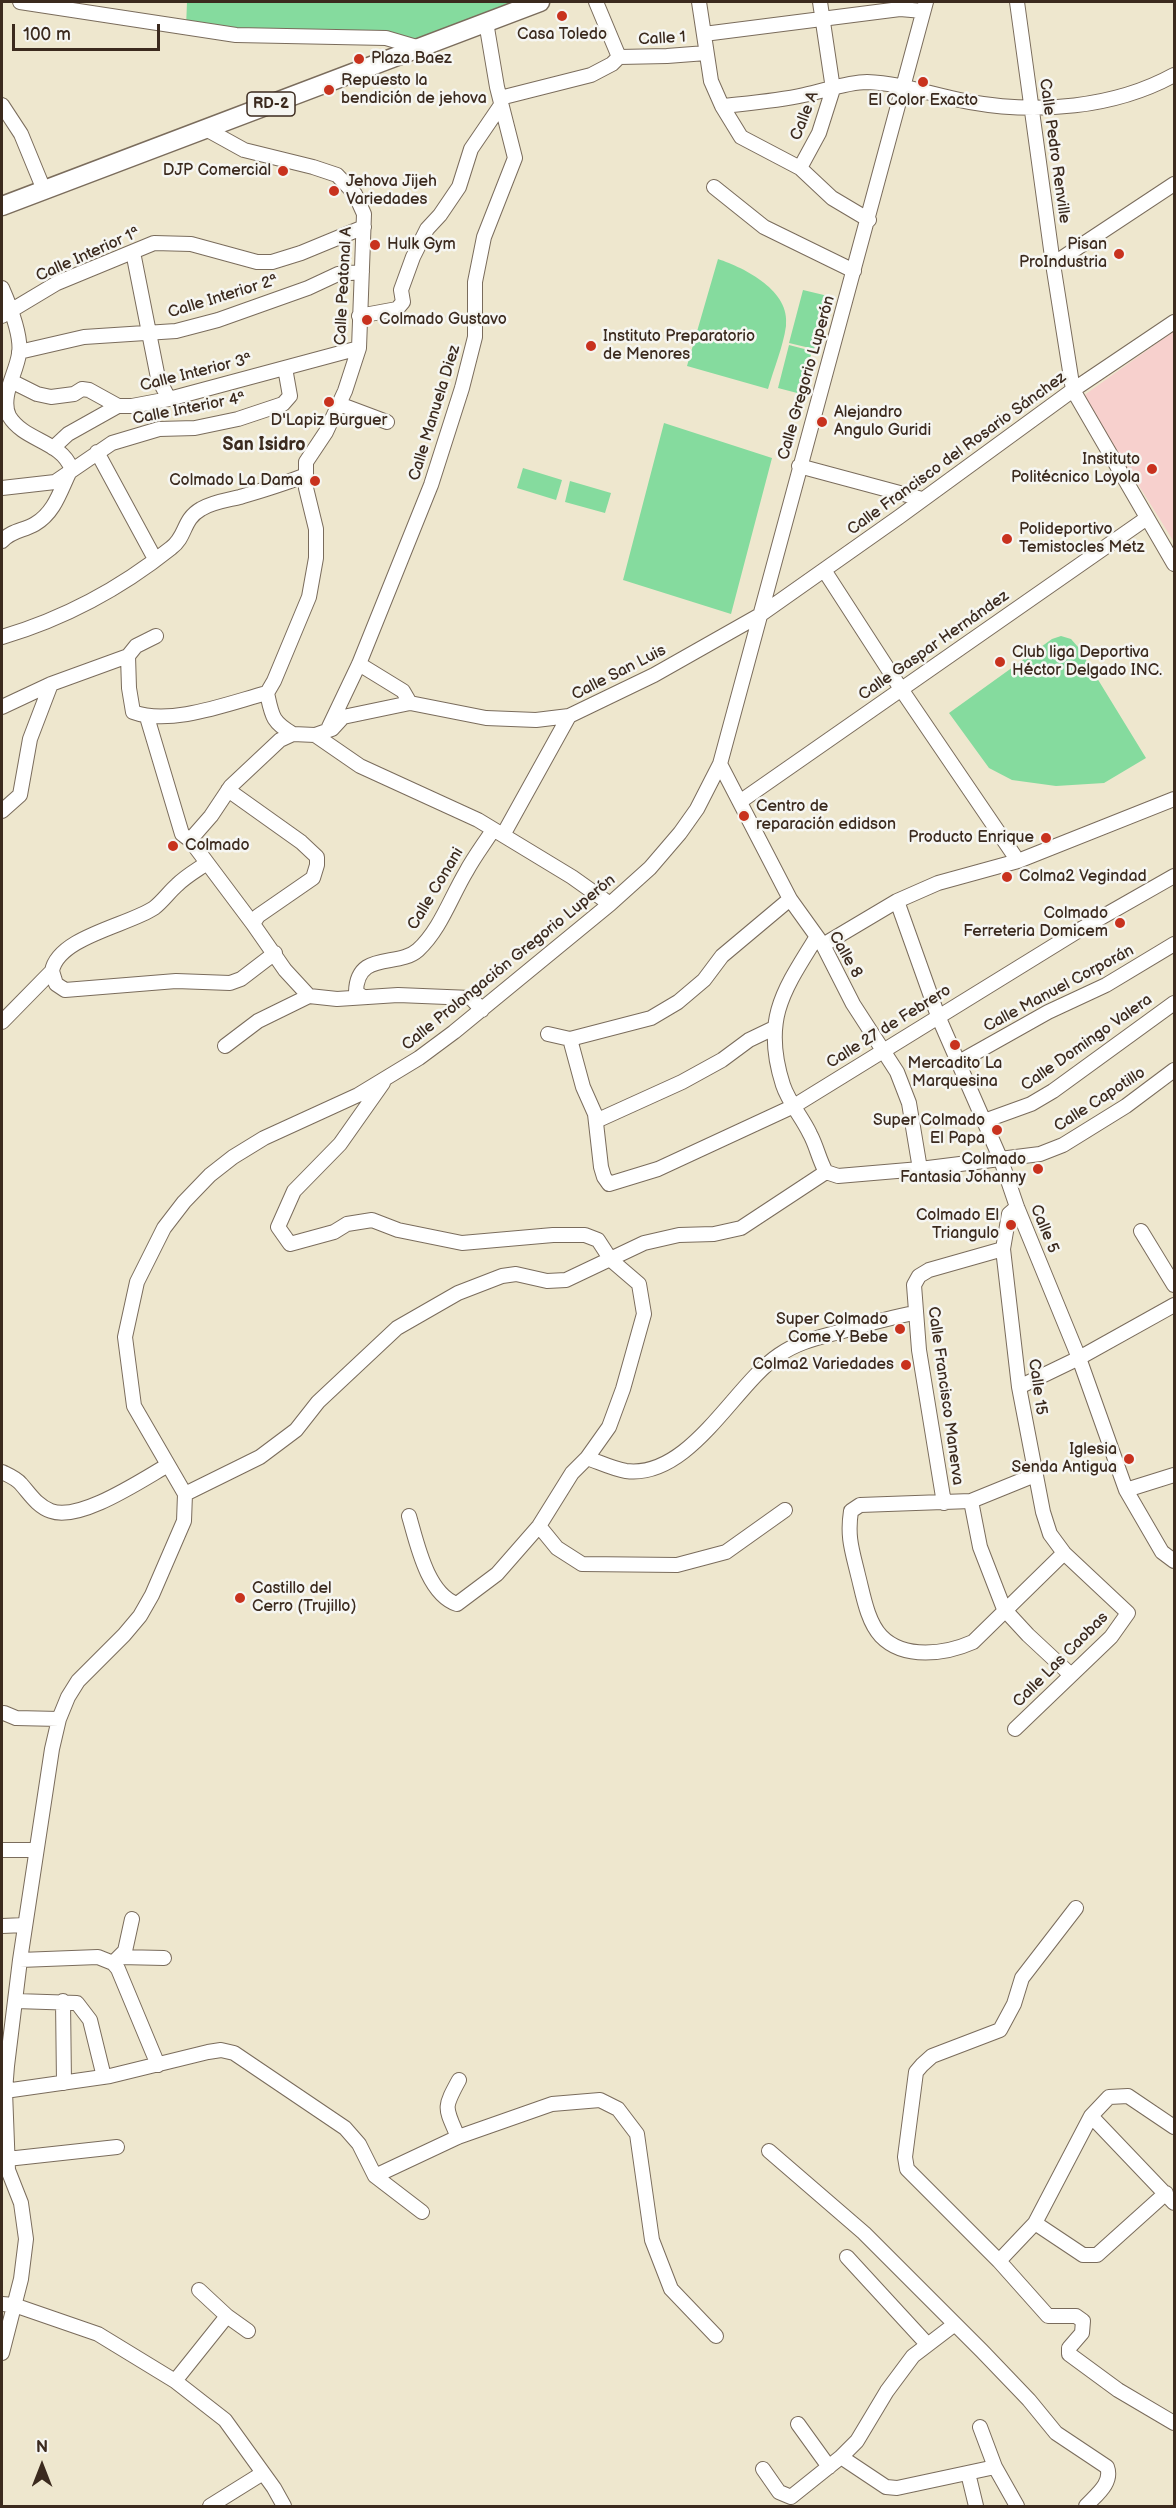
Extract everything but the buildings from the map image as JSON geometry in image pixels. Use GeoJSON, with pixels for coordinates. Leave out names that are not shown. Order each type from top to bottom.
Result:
{"type":"FeatureCollection","features":[{"type":"Feature","properties":{"kind":"main road","name":"RD-2"},"geometry":{"type":"LineString","coordinates":[[2,206],[540,2]]}},
{"type":"Feature","properties":{"kind":"street"},"geometry":{"type":"LineString","coordinates":[[20,2],[236,35],[386,38],[420,48]]}},
{"type":"Feature","properties":{"kind":"street"},"geometry":{"type":"LineString","coordinates":[[359,316],[397,309],[403,302],[401,290],[413,257],[428,229],[459,186],[471,148],[500,102],[591,75],[620,57],[596,2]]}},
{"type":"Feature","properties":{"kind":"street"},"geometry":{"type":"LineString","coordinates":[[699,2],[711,81],[722,106],[741,137],[800,168],[832,198],[868,220]]}},
{"type":"Feature","properties":{"kind":"street","name":"Calle A"},"geometry":{"type":"LineString","coordinates":[[800,168],[819,133],[833,89],[820,2]]}},
{"type":"Feature","properties":{"kind":"street","name":"Calle Pedro Renville"},"geometry":{"type":"LineString","coordinates":[[1017,2],[1073,390],[1174,564]]}},
{"type":"Feature","properties":{"kind":"street"},"geometry":{"type":"LineString","coordinates":[[704,34],[924,6]]}},
{"type":"Feature","properties":{"kind":"street","name":"Calle Gregorio Luperón"},"geometry":{"type":"LineString","coordinates":[[720,764],[924,6]]}},
{"type":"Feature","properties":{"kind":"street","name":"Calle Manuela Diez"},"geometry":{"type":"LineString","coordinates":[[321,733],[359,664],[431,485],[462,388],[475,337],[475,282],[484,237],[515,158],[500,102],[486,22]]}},
{"type":"Feature","properties":{"kind":"street","name":"Calle 1"},"geometry":{"type":"LineString","coordinates":[[620,57],[706,53]]}},
{"type":"Feature","properties":{"kind":"street"},"geometry":{"type":"LineString","coordinates":[[722,106],[784,99],[864,82],[902,86],[968,102],[1005,108],[1089,104],[1152,87],[1174,75]]}},
{"type":"Feature","properties":{"kind":"street"},"geometry":{"type":"LineString","coordinates":[[2,105],[21,134],[44,190]]}},
{"type":"Feature","properties":{"kind":"street","name":"Calle Peatonal A"},"geometry":{"type":"LineString","coordinates":[[206,129],[244,150],[337,175],[355,194],[364,214],[359,348],[339,404],[326,432],[306,462],[306,488],[316,529],[316,558],[309,597],[267,693]]}},
{"type":"Feature","properties":{"kind":"street"},"geometry":{"type":"LineString","coordinates":[[1053,264],[1174,184]]}},
{"type":"Feature","properties":{"kind":"street"},"geometry":{"type":"LineString","coordinates":[[714,187],[764,227],[854,271]]}},
{"type":"Feature","properties":{"kind":"street","name":"Calle Interior 1ª"},"geometry":{"type":"LineString","coordinates":[[7,313],[57,283],[154,243],[191,244],[257,262],[272,262],[301,253],[364,227]]}},
{"type":"Feature","properties":{"kind":"street"},"geometry":{"type":"LineString","coordinates":[[132,252],[158,378],[169,399]]}},
{"type":"Feature","properties":{"kind":"street","name":"Calle Interior 2ª"},"geometry":{"type":"LineString","coordinates":[[19,352],[84,337],[176,331],[308,288],[338,274],[362,272]]}},
{"type":"Feature","properties":{"kind":"street"},"geometry":{"type":"LineString","coordinates":[[2,288],[19,352],[4,403],[9,416],[21,429],[61,452],[71,468],[50,513],[34,524],[9,532],[2,541]]}},
{"type":"Feature","properties":{"kind":"street","name":"Calle Francisco del Rosario Sánchez"},"geometry":{"type":"LineString","coordinates":[[760,615],[1073,390],[1174,322]]}},
{"type":"Feature","properties":{"kind":"street","name":"Calle Interior 3ª"},"geometry":{"type":"LineString","coordinates":[[118,406],[169,399],[359,348]]}},
{"type":"Feature","properties":{"kind":"street","name":"Calle Interior 4ª"},"geometry":{"type":"LineString","coordinates":[[2,488],[55,482],[71,468],[112,443],[159,429],[195,428],[238,419],[283,404],[290,396],[285,368]]}},
{"type":"Feature","properties":{"kind":"street"},"geometry":{"type":"LineString","coordinates":[[10,381],[51,398],[74,394],[82,389],[89,390],[118,406]]}},
{"type":"Feature","properties":{"kind":"street"},"geometry":{"type":"LineString","coordinates":[[339,404],[387,422]]}},
{"type":"Feature","properties":{"kind":"street"},"geometry":{"type":"LineString","coordinates":[[53,448],[68,434],[118,406]]}},
{"type":"Feature","properties":{"kind":"street"},"geometry":{"type":"LineString","coordinates":[[97,452],[155,559]]}},
{"type":"Feature","properties":{"kind":"street"},"geometry":{"type":"LineString","coordinates":[[800,466],[922,499]]}},
{"type":"Feature","properties":{"kind":"street"},"geometry":{"type":"LineString","coordinates":[[2,637],[23,631],[82,606],[117,587],[173,547],[190,516],[204,507],[279,486],[306,475]]}},
{"type":"Feature","properties":{"kind":"street","name":"Calle Gaspar Hernández"},"geometry":{"type":"LineString","coordinates":[[741,801],[1147,518]]}},
{"type":"Feature","properties":{"kind":"street"},"geometry":{"type":"LineString","coordinates":[[824,570],[901,689],[1018,861]]}},
{"type":"Feature","properties":{"kind":"street","name":"Calle San Luis"},"geometry":{"type":"LineString","coordinates":[[410,703],[486,718],[536,720],[569,716],[654,675],[760,615]]}},
{"type":"Feature","properties":{"kind":"street"},"geometry":{"type":"LineString","coordinates":[[2,707],[51,684],[128,656],[136,646],[156,636]]}},
{"type":"Feature","properties":{"kind":"street"},"geometry":{"type":"LineString","coordinates":[[128,656],[129,688],[134,711],[147,717],[189,713],[267,693],[272,716],[279,725],[293,734]]}},
{"type":"Feature","properties":{"kind":"street"},"geometry":{"type":"LineString","coordinates":[[190,840],[211,816],[228,790],[280,740],[293,734],[321,733],[344,717],[410,703],[403,691],[359,664]]}},
{"type":"Feature","properties":{"kind":"street"},"geometry":{"type":"LineString","coordinates":[[2,811],[20,795],[30,739],[51,684]]}},
{"type":"Feature","properties":{"kind":"street","name":"Calle Conani"},"geometry":{"type":"LineString","coordinates":[[363,997],[356,992],[360,975],[368,966],[416,952],[434,930],[466,871],[498,832],[569,716]]}},
{"type":"Feature","properties":{"kind":"street"},"geometry":{"type":"LineString","coordinates":[[147,717],[182,834],[190,840],[275,953],[285,970],[309,996]]}},
{"type":"Feature","properties":{"kind":"street"},"geometry":{"type":"LineString","coordinates":[[321,733],[360,766],[478,820],[572,877],[610,904]]}},
{"type":"Feature","properties":{"kind":"street","name":"Calle 8"},"geometry":{"type":"LineString","coordinates":[[720,764],[790,899],[819,941],[853,1004],[897,1072],[909,1104],[920,1169]]}},
{"type":"Feature","properties":{"kind":"street","name":"Calle Prolongación Gregorio Luperón"},"geometry":{"type":"LineString","coordinates":[[186,1494],[134,1406],[126,1337],[137,1282],[149,1253],[164,1228],[184,1202],[210,1175],[233,1158],[264,1138],[316,1116],[385,1081],[482,1010],[610,904],[650,868],[680,833],[697,809],[720,764]]}},
{"type":"Feature","properties":{"kind":"street"},"geometry":{"type":"LineString","coordinates":[[228,790],[301,842],[317,857],[318,865],[313,878],[258,916],[253,924]]}},
{"type":"Feature","properties":{"kind":"street"},"geometry":{"type":"LineString","coordinates":[[2,2353],[8,2304],[21,2278],[26,2239],[21,2203],[6,2166],[5,2091],[20,1960],[52,1749],[59,1719],[78,1681],[124,1635],[140,1616],[152,1595],[184,1521],[186,1494],[260,1457],[296,1430],[318,1401],[397,1328],[458,1293],[502,1276],[516,1274],[548,1281],[566,1280],[645,1243],[679,1235],[714,1234],[741,1228],[826,1172],[818,1158],[811,1134],[784,1086],[774,1028],[786,986],[819,941],[938,883],[1018,861],[1174,799]]}},
{"type":"Feature","properties":{"kind":"street"},"geometry":{"type":"LineString","coordinates":[[207,863],[176,885],[152,909],[98,932],[60,955],[52,971],[56,984],[65,990],[176,981],[231,983],[241,979],[275,953]]}},
{"type":"Feature","properties":{"kind":"street","name":"Calle 27 de Febrero"},"geometry":{"type":"LineString","coordinates":[[596,1121],[601,1167],[604,1178],[609,1184],[658,1169],[794,1106],[881,1050],[1174,876]]}},
{"type":"Feature","properties":{"kind":"street"},"geometry":{"type":"LineString","coordinates":[[548,1034],[570,1039],[651,1018],[678,1002],[704,980],[722,956],[790,899]]}},
{"type":"Feature","properties":{"kind":"street","name":"Calle 5"},"geometry":{"type":"LineString","coordinates":[[897,901],[938,1016],[1002,1160],[1017,1207],[1079,1358],[1125,1490],[1162,1552],[1174,1561]]}},
{"type":"Feature","properties":{"kind":"street","name":"Calle Manuel Corporán"},"geometry":{"type":"LineString","coordinates":[[959,1062],[1048,1012],[1106,985],[1174,944]]}},
{"type":"Feature","properties":{"kind":"street"},"geometry":{"type":"LineString","coordinates":[[2,1022],[52,971]]}},
{"type":"Feature","properties":{"kind":"street"},"geometry":{"type":"LineString","coordinates":[[225,1046],[258,1021],[309,996],[337,999],[398,995],[471,998],[482,1010]]}},
{"type":"Feature","properties":{"kind":"street","name":"Calle Domingo Valera"},"geometry":{"type":"LineString","coordinates":[[984,1121],[1031,1104],[1053,1091],[1174,1003]]}},
{"type":"Feature","properties":{"kind":"street"},"geometry":{"type":"LineString","coordinates":[[570,1039],[583,1087],[596,1121],[682,1082],[722,1060],[749,1040],[774,1028]]}},
{"type":"Feature","properties":{"kind":"street","name":"Calle Capotillo"},"geometry":{"type":"LineString","coordinates":[[826,1172],[838,1176],[920,1169],[1040,1154],[1063,1145],[1125,1106],[1174,1070]]}},
{"type":"Feature","properties":{"kind":"street"},"geometry":{"type":"LineString","coordinates":[[385,1081],[340,1144],[294,1191],[278,1227],[290,1244],[334,1232],[347,1224],[372,1220],[415,1235],[462,1243],[553,1235],[585,1235],[598,1240],[611,1260],[639,1284],[645,1314],[623,1389],[609,1427],[587,1458],[572,1473],[538,1526],[498,1574],[457,1604],[448,1601],[425,1570],[409,1516]]}},
{"type":"Feature","properties":{"kind":"street","name":"Calle 15"},"geometry":{"type":"LineString","coordinates":[[1017,1207],[1009,1214],[1003,1250],[1019,1387],[1035,1475],[1050,1534],[1064,1553],[1128,1613]]}},
{"type":"Feature","properties":{"kind":"street"},"geometry":{"type":"LineString","coordinates":[[1141,1232],[1174,1286]]}},
{"type":"Feature","properties":{"kind":"street","name":"Calle Francisco Manerva"},"geometry":{"type":"LineString","coordinates":[[944,1503],[914,1313],[914,1285],[919,1276],[929,1270],[1003,1250]]}},
{"type":"Feature","properties":{"kind":"street"},"geometry":{"type":"LineString","coordinates":[[1019,1387],[1079,1358],[1174,1305]]}},
{"type":"Feature","properties":{"kind":"street"},"geometry":{"type":"LineString","coordinates":[[587,1458],[626,1471],[652,1470],[669,1461],[697,1440],[777,1356],[802,1341],[874,1320],[914,1313]]}},
{"type":"Feature","properties":{"kind":"street"},"geometry":{"type":"LineString","coordinates":[[2,1472],[19,1481],[34,1501],[52,1512],[81,1511],[168,1465]]}},
{"type":"Feature","properties":{"kind":"street"},"geometry":{"type":"LineString","coordinates":[[1035,1475],[970,1501],[871,1504],[860,1505],[851,1511],[848,1533],[865,1606],[880,1636],[899,1647],[917,1652],[954,1651],[973,1642],[1004,1609],[1064,1553]]}},
{"type":"Feature","properties":{"kind":"street"},"geometry":{"type":"LineString","coordinates":[[1125,1490],[1174,1475]]}},
{"type":"Feature","properties":{"kind":"street","name":"Calle Francisco Manerva"},"geometry":{"type":"LineString","coordinates":[[970,1501],[980,1546],[1004,1609],[1071,1676]]}},
{"type":"Feature","properties":{"kind":"street"},"geometry":{"type":"LineString","coordinates":[[538,1526],[557,1548],[582,1564],[677,1564],[726,1552],[785,1510]]}},
{"type":"Feature","properties":{"kind":"street","name":"Calle Las Caobas"},"geometry":{"type":"LineString","coordinates":[[1015,1730],[1111,1637],[1128,1613]]}},
{"type":"Feature","properties":{"kind":"street"},"geometry":{"type":"LineString","coordinates":[[4,1713],[16,1718],[59,1719]]}},
{"type":"Feature","properties":{"kind":"street"},"geometry":{"type":"LineString","coordinates":[[2,1850],[36,1850]]}},
{"type":"Feature","properties":{"kind":"street"},"geometry":{"type":"LineString","coordinates":[[1076,1908],[1022,1978],[1014,2004],[1000,2030],[932,2056],[916,2072],[905,2157],[907,2169],[999,2261],[1048,2316],[1076,2316],[1083,2321],[1082,2333],[1069,2348],[1069,2354],[1118,2390],[1174,2423]]}},
{"type":"Feature","properties":{"kind":"street"},"geometry":{"type":"LineString","coordinates":[[132,1919],[128,1944],[116,1960],[158,2065]]}},
{"type":"Feature","properties":{"kind":"street"},"geometry":{"type":"LineString","coordinates":[[2,1926],[25,1925]]}},
{"type":"Feature","properties":{"kind":"street"},"geometry":{"type":"LineString","coordinates":[[20,1960],[98,1957],[116,1960],[164,1958]]}},
{"type":"Feature","properties":{"kind":"street"},"geometry":{"type":"LineString","coordinates":[[16,2001],[77,2003],[90,2020],[104,2077]]}},
{"type":"Feature","properties":{"kind":"street"},"geometry":{"type":"LineString","coordinates":[[63,2001],[64,2083]]}},
{"type":"Feature","properties":{"kind":"street"},"geometry":{"type":"LineString","coordinates":[[5,2091],[104,2077],[207,2052],[221,2050],[234,2053],[345,2128],[359,2144],[375,2176],[422,2212]]}},
{"type":"Feature","properties":{"kind":"street"},"geometry":{"type":"LineString","coordinates":[[458,2137],[446,2110],[447,2101],[459,2080]]}},
{"type":"Feature","properties":{"kind":"street"},"geometry":{"type":"LineString","coordinates":[[999,2261],[1035,2223],[1091,2116],[1109,2097],[1128,2096],[1174,2127]]}},
{"type":"Feature","properties":{"kind":"street"},"geometry":{"type":"LineString","coordinates":[[375,2176],[458,2137],[552,2104],[600,2100],[618,2109],[637,2134],[652,2240],[671,2289],[716,2336]]}},
{"type":"Feature","properties":{"kind":"street"},"geometry":{"type":"LineString","coordinates":[[1035,2223],[1083,2254],[1097,2254],[1170,2198],[1091,2116]]}},
{"type":"Feature","properties":{"kind":"street"},"geometry":{"type":"LineString","coordinates":[[6,2166],[117,2146]]}},
{"type":"Feature","properties":{"kind":"street"},"geometry":{"type":"LineString","coordinates":[[769,2151],[864,2233],[1029,2400],[1056,2433],[1107,2467],[1110,2474],[1108,2481],[1086,2506]]}},
{"type":"Feature","properties":{"kind":"street"},"geometry":{"type":"LineString","coordinates":[[847,2257],[927,2344]]}},
{"type":"Feature","properties":{"kind":"street"},"geometry":{"type":"LineString","coordinates":[[199,2290],[226,2316],[248,2331]]}},
{"type":"Feature","properties":{"kind":"street"},"geometry":{"type":"LineString","coordinates":[[8,2304],[98,2334],[175,2380],[225,2420],[284,2506]]}},
{"type":"Feature","properties":{"kind":"street"},"geometry":{"type":"LineString","coordinates":[[175,2380],[226,2316]]}},
{"type":"Feature","properties":{"kind":"street"},"geometry":{"type":"LineString","coordinates":[[763,2469],[779,2492],[791,2497],[841,2457],[857,2441],[887,2391],[913,2356],[955,2324]]}},
{"type":"Feature","properties":{"kind":"street"},"geometry":{"type":"LineString","coordinates":[[798,2424],[829,2467]]}},
{"type":"Feature","properties":{"kind":"street"},"geometry":{"type":"LineString","coordinates":[[980,2427],[995,2467],[1017,2506]]}},
{"type":"Feature","properties":{"kind":"street"},"geometry":{"type":"LineString","coordinates":[[841,2457],[886,2487],[897,2488],[995,2467]]}},
{"type":"Feature","properties":{"kind":"street"},"geometry":{"type":"LineString","coordinates":[[210,2506],[263,2473]]}},
{"type":"Feature","properties":{"kind":"street"},"geometry":{"type":"LineString","coordinates":[[968,2473],[976,2506]]}},
{"type":"Feature","properties":{"kind":"shaded area","name":"Instituto Politécnico Loyola"},"geometry":{"type":"Polygon","coordinates":[[[1174,331],[1174,542],[1083,396],[1174,331]]]}},
{"type":"Feature","properties":{"kind":"green space"},"geometry":{"type":"Polygon","coordinates":[[[187,2],[540,2],[420,48],[386,38],[186,28],[187,2]]]}},
{"type":"Feature","properties":{"kind":"green space"},"geometry":{"type":"Polygon","coordinates":[[[718,259],[741,268],[764,283],[774,292],[786,313],[781,350],[768,389],[687,366],[718,259]]]}},
{"type":"Feature","properties":{"kind":"green space"},"geometry":{"type":"Polygon","coordinates":[[[803,290],[828,296],[814,349],[789,343],[803,290]]]}},
{"type":"Feature","properties":{"kind":"green space"},"geometry":{"type":"Polygon","coordinates":[[[789,345],[812,351],[801,394],[778,388],[789,345]]]}},
{"type":"Feature","properties":{"kind":"green space"},"geometry":{"type":"Polygon","coordinates":[[[664,423],[772,458],[731,614],[623,580],[664,423]]]}},
{"type":"Feature","properties":{"kind":"green space"},"geometry":{"type":"Polygon","coordinates":[[[523,468],[562,480],[556,500],[517,488],[523,468]]]}},
{"type":"Feature","properties":{"kind":"green space"},"geometry":{"type":"Polygon","coordinates":[[[570,481],[611,493],[605,513],[565,502],[570,481]]]}},
{"type":"Feature","properties":{"kind":"green space"},"geometry":{"type":"Polygon","coordinates":[[[1061,636],[1071,639],[1078,647],[1146,758],[1104,783],[1056,786],[1012,780],[989,768],[949,713],[1052,639],[1061,636]]]}},
{"type":"Feature","properties":{"kind":"place","name":"Casa Toledo"},"geometry":{"type":"Point","coordinates":[562,16]}},
{"type":"Feature","properties":{"kind":"place","name":"Plaza Baez"},"geometry":{"type":"Point","coordinates":[359,59]}},
{"type":"Feature","properties":{"kind":"place","name":"El Color Exacto"},"geometry":{"type":"Point","coordinates":[923,82]}},
{"type":"Feature","properties":{"kind":"place","name":"Repuesto la bendición de jehova"},"geometry":{"type":"Point","coordinates":[329,90]}},
{"type":"Feature","properties":{"kind":"place","name":"DJP Comercial"},"geometry":{"type":"Point","coordinates":[283,171]}},
{"type":"Feature","properties":{"kind":"place","name":"Jehova Jijeh Variedades"},"geometry":{"type":"Point","coordinates":[334,191]}},
{"type":"Feature","properties":{"kind":"place","name":"Hulk Gym"},"geometry":{"type":"Point","coordinates":[375,245]}},
{"type":"Feature","properties":{"kind":"place","name":"Pisan ProIndustria"},"geometry":{"type":"Point","coordinates":[1119,254]}},
{"type":"Feature","properties":{"kind":"place","name":"Colmado Gustavo"},"geometry":{"type":"Point","coordinates":[367,320]}},
{"type":"Feature","properties":{"kind":"place","name":"Instituto Preparatorio de Menores"},"geometry":{"type":"Point","coordinates":[591,346]}},
{"type":"Feature","properties":{"kind":"place","name":"D'Lapiz Burguer"},"geometry":{"type":"Point","coordinates":[329,402]}},
{"type":"Feature","properties":{"kind":"place","name":"Alejandro Angulo Guridi"},"geometry":{"type":"Point","coordinates":[822,422]}},
{"type":"Feature","properties":{"kind":"place","name":"Instituto Politécnico Loyola"},"geometry":{"type":"Point","coordinates":[1152,469]}},
{"type":"Feature","properties":{"kind":"place","name":"Colmado La Dama"},"geometry":{"type":"Point","coordinates":[315,481]}},
{"type":"Feature","properties":{"kind":"place","name":"Polideportivo Temistocles Metz"},"geometry":{"type":"Point","coordinates":[1007,539]}},
{"type":"Feature","properties":{"kind":"place","name":"Club liga Deportiva Héctor Delgado INC."},"geometry":{"type":"Point","coordinates":[1000,662]}},
{"type":"Feature","properties":{"kind":"place","name":"Centro de reparación edidson"},"geometry":{"type":"Point","coordinates":[744,816]}},
{"type":"Feature","properties":{"kind":"place","name":"Producto Enrique"},"geometry":{"type":"Point","coordinates":[1046,838]}},
{"type":"Feature","properties":{"kind":"place","name":"Colmado"},"geometry":{"type":"Point","coordinates":[173,846]}},
{"type":"Feature","properties":{"kind":"place","name":"Colma2 Vegindad"},"geometry":{"type":"Point","coordinates":[1007,877]}},
{"type":"Feature","properties":{"kind":"place","name":"Colmado Ferreteria Domicem"},"geometry":{"type":"Point","coordinates":[1120,923]}},
{"type":"Feature","properties":{"kind":"place","name":"Mercadito La Marquesina"},"geometry":{"type":"Point","coordinates":[955,1045]}},
{"type":"Feature","properties":{"kind":"place","name":"Super Colmado El Papa"},"geometry":{"type":"Point","coordinates":[997,1130]}},
{"type":"Feature","properties":{"kind":"place","name":"Colmado Fantasia Johanny"},"geometry":{"type":"Point","coordinates":[1038,1169]}},
{"type":"Feature","properties":{"kind":"place","name":"Colmado El Triangulo"},"geometry":{"type":"Point","coordinates":[1011,1225]}},
{"type":"Feature","properties":{"kind":"place","name":"Super Colmado Come Y Bebe"},"geometry":{"type":"Point","coordinates":[900,1329]}},
{"type":"Feature","properties":{"kind":"place","name":"Colma2 Variedades"},"geometry":{"type":"Point","coordinates":[906,1365]}},
{"type":"Feature","properties":{"kind":"place","name":"Iglesia Senda Antigua"},"geometry":{"type":"Point","coordinates":[1129,1459]}},
{"type":"Feature","properties":{"kind":"place","name":"Castillo del Cerro (Trujillo)"},"geometry":{"type":"Point","coordinates":[240,1598]}},
{"type":"Feature","properties":{"kind":"district","name":"San Isidro"},"geometry":{"type":"Point","coordinates":[264,445]}}]}
